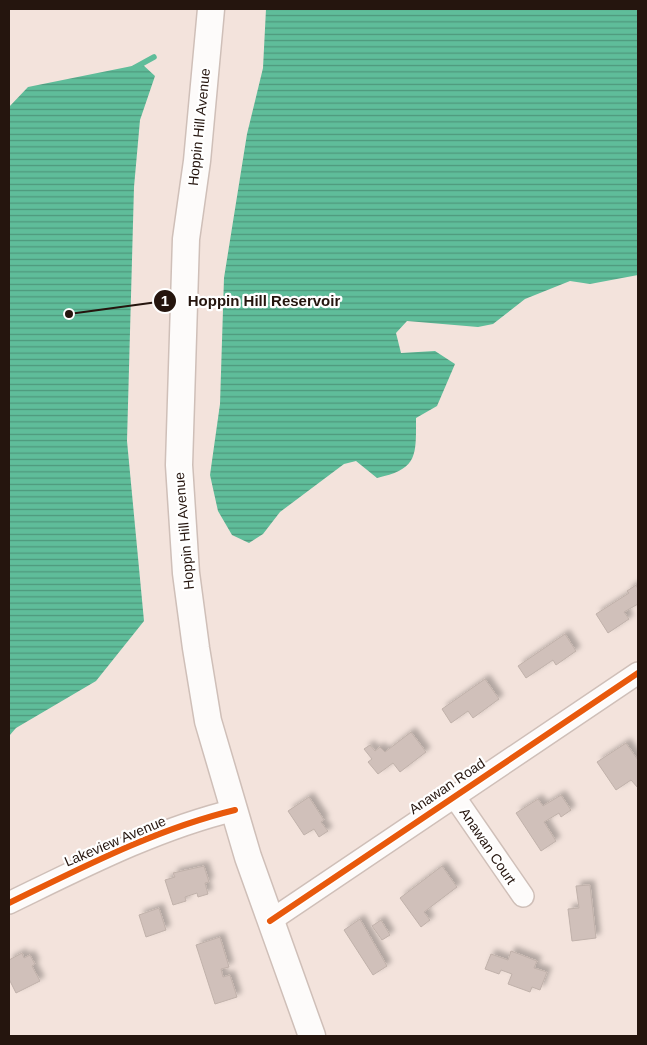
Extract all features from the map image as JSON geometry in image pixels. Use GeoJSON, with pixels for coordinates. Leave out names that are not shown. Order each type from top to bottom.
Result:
{"type":"FeatureCollection","features":[{"type":"Feature","properties":{"kind":"main road","name":"Hoppin Hill Avenue"},"geometry":{"type":"LineString","coordinates":[[211,9],[197,161],[186,239],[178,465],[183,534],[196,648],[208,721],[248,857],[312,1036]]}},
{"type":"Feature","properties":{"kind":"street","name":"Anawan Road"},"geometry":{"type":"LineString","coordinates":[[270,921],[454,796],[637,677]]}},
{"type":"Feature","properties":{"kind":"street","name":"Anawan Court"},"geometry":{"type":"LineString","coordinates":[[454,796],[522,896]]}},
{"type":"Feature","properties":{"kind":"street","name":"Lakeview Avenue"},"geometry":{"type":"LineString","coordinates":[[9,904],[62,877],[190,822],[235,810]]}},
{"type":"Feature","properties":{"kind":"shaded area"},"geometry":{"type":"Polygon","coordinates":[[[266,9],[638,9],[638,275],[590,284],[570,281],[525,299],[493,324],[478,327],[407,321],[396,333],[401,353],[435,351],[455,364],[437,406],[416,418],[416,442],[412,459],[400,470],[377,478],[356,461],[344,464],[280,512],[263,534],[249,543],[232,535],[218,511],[210,475],[220,404],[224,278],[247,134],[263,68],[266,9]]]}},
{"type":"Feature","properties":{"kind":"shaded area"},"geometry":{"type":"Polygon","coordinates":[[[142,64],[155,76],[140,120],[134,187],[127,441],[144,621],[96,681],[16,728],[9,736],[9,107],[28,87],[142,64]]]}},
{"type":"Feature","properties":{"kind":"building"},"geometry":{"type":"Polygon","coordinates":[[[636,585],[638,589],[638,604],[624,612],[629,619],[608,633],[596,614],[629,593],[627,591],[636,585]]]}},
{"type":"Feature","properties":{"kind":"building"},"geometry":{"type":"Polygon","coordinates":[[[565,634],[576,651],[556,665],[553,660],[526,678],[518,666],[565,634]]]}},
{"type":"Feature","properties":{"kind":"building"},"geometry":{"type":"Polygon","coordinates":[[[485,679],[499,699],[473,718],[468,711],[451,723],[442,709],[485,679]]]}},
{"type":"Feature","properties":{"kind":"building"},"geometry":{"type":"Polygon","coordinates":[[[411,732],[426,752],[400,772],[393,763],[378,774],[368,762],[372,759],[364,749],[370,745],[375,751],[380,747],[385,752],[411,732]]]}},
{"type":"Feature","properties":{"kind":"building"},"geometry":{"type":"Polygon","coordinates":[[[626,743],[638,760],[638,788],[631,780],[616,790],[597,762],[626,743]]]}},
{"type":"Feature","properties":{"kind":"building"},"geometry":{"type":"Polygon","coordinates":[[[561,795],[571,810],[561,817],[559,813],[544,822],[556,841],[541,851],[516,813],[538,799],[543,806],[561,795]]]}},
{"type":"Feature","properties":{"kind":"building"},"geometry":{"type":"Polygon","coordinates":[[[309,797],[324,820],[321,822],[328,831],[319,837],[314,829],[304,835],[288,811],[309,797]]]}},
{"type":"Feature","properties":{"kind":"building"},"geometry":{"type":"Polygon","coordinates":[[[204,866],[209,882],[205,883],[208,894],[198,897],[197,893],[185,897],[186,901],[173,905],[165,880],[175,877],[173,873],[204,866]]]}},
{"type":"Feature","properties":{"kind":"building"},"geometry":{"type":"Polygon","coordinates":[[[442,866],[457,887],[424,912],[430,920],[421,927],[400,898],[442,866]]]}},
{"type":"Feature","properties":{"kind":"building"},"geometry":{"type":"Polygon","coordinates":[[[590,885],[596,938],[572,941],[568,909],[579,908],[576,886],[590,885]]]}},
{"type":"Feature","properties":{"kind":"building"},"geometry":{"type":"Polygon","coordinates":[[[159,908],[166,930],[146,937],[139,915],[159,908]]]}},
{"type":"Feature","properties":{"kind":"building"},"geometry":{"type":"Polygon","coordinates":[[[360,919],[387,966],[373,975],[344,930],[360,919]]]}},
{"type":"Feature","properties":{"kind":"building"},"geometry":{"type":"Polygon","coordinates":[[[381,920],[390,935],[382,940],[372,926],[381,920]]]}},
{"type":"Feature","properties":{"kind":"building"},"geometry":{"type":"Polygon","coordinates":[[[220,937],[229,967],[221,969],[223,977],[230,975],[237,997],[215,1004],[196,945],[220,937]]]}},
{"type":"Feature","properties":{"kind":"building"},"geometry":{"type":"Polygon","coordinates":[[[511,951],[537,961],[534,968],[547,972],[540,990],[532,987],[530,992],[508,984],[512,974],[501,970],[499,974],[485,969],[491,954],[508,960],[511,951]]]}},
{"type":"Feature","properties":{"kind":"building"},"geometry":{"type":"Polygon","coordinates":[[[22,953],[24,958],[30,955],[35,964],[32,966],[40,981],[16,993],[9,979],[9,960],[22,953]]]}},
{"type":"Feature","properties":{"kind":"waterway"},"geometry":{"type":"LineString","coordinates":[[134,68],[154,57]]}},
{"type":"Feature","properties":{"kind":"cycle path"},"geometry":{"type":"LineString","coordinates":[[270,921],[638,673]]}},
{"type":"Feature","properties":{"kind":"cycle path"},"geometry":{"type":"LineString","coordinates":[[9,903],[119,850],[176,828],[235,810]]}},
{"type":"Feature","properties":{"kind":"place","name":"Hoppin Hill Reservoir"},"geometry":{"type":"Point","coordinates":[69,314]}}]}
